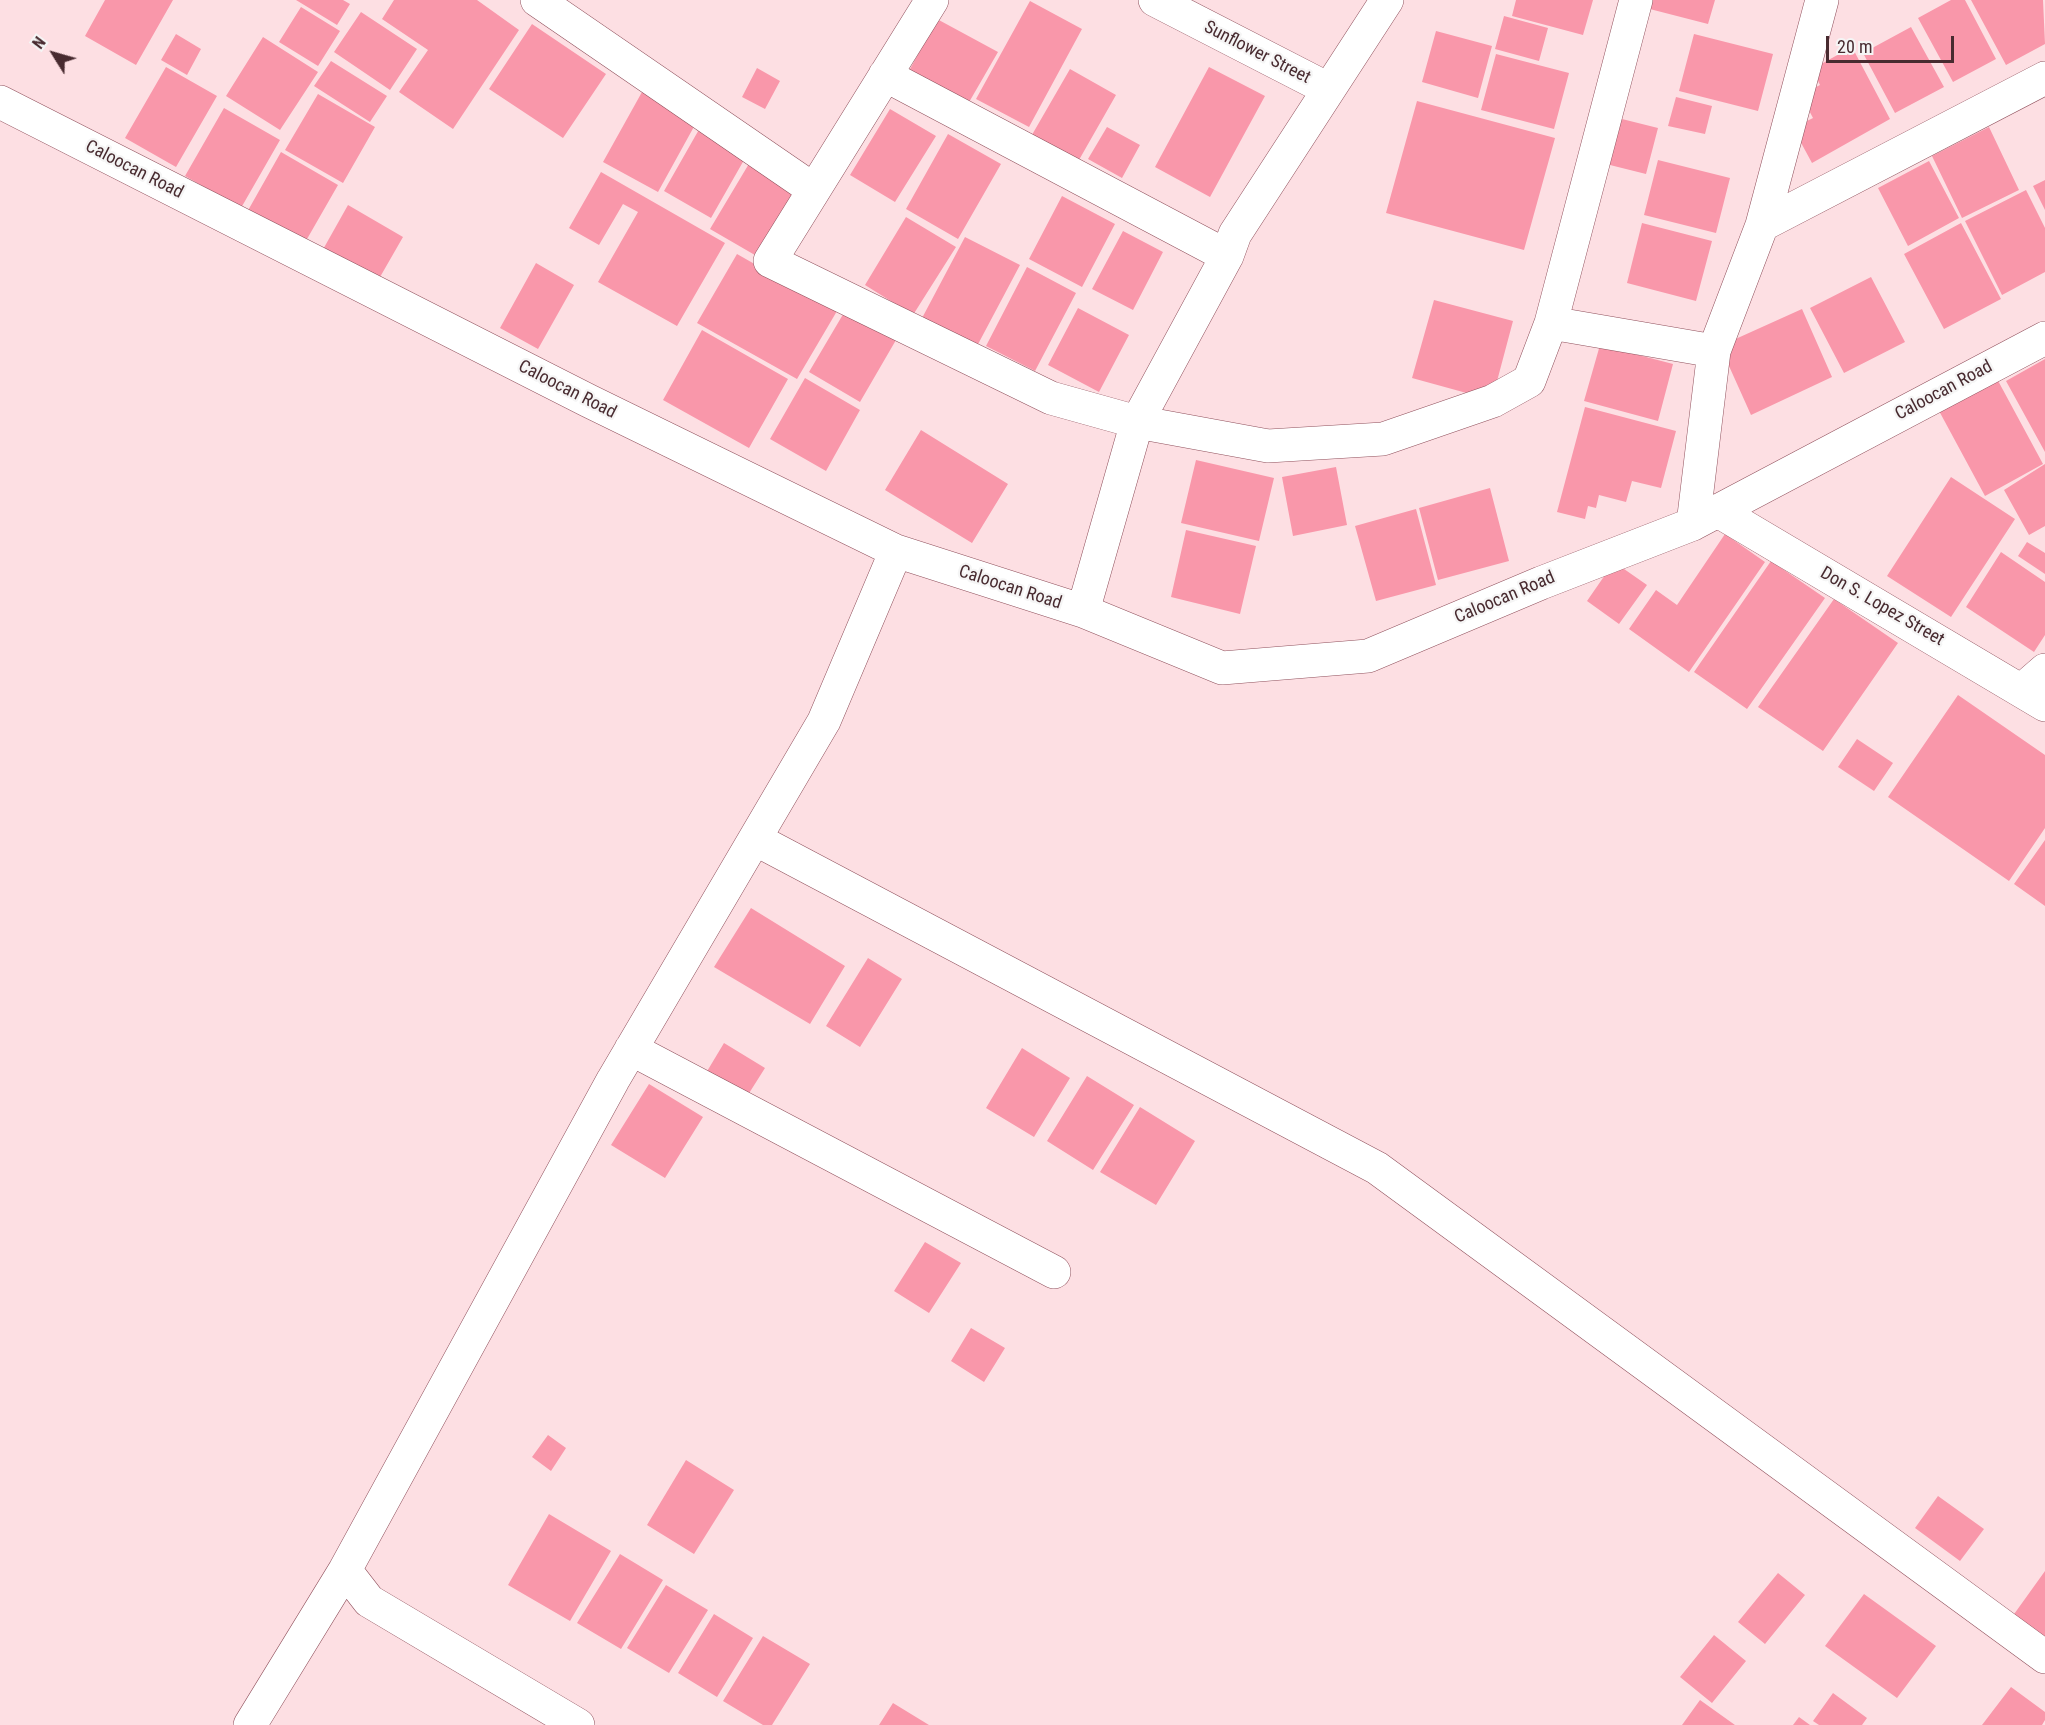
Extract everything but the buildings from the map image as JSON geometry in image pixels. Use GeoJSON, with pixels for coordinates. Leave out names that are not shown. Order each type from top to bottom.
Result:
{"type":"FeatureCollection","features":[{"type":"Feature","properties":{"kind":"street"},"geometry":{"type":"LineString","coordinates":[[537,0],[814,190]]}},
{"type":"Feature","properties":{"kind":"street"},"geometry":{"type":"LineString","coordinates":[[932,0],[770,261],[1051,398],[1137,422],[1268,446],[1383,439],[1493,401],[1529,381],[1551,324],[1636,0]]}},
{"type":"Feature","properties":{"kind":"street"},"geometry":{"type":"LineString","coordinates":[[1083,612],[1137,422],[1227,256],[1234,234],[1387,0]]}},
{"type":"Feature","properties":{"kind":"street"},"geometry":{"type":"LineString","coordinates":[[1705,518],[1714,351],[1762,225],[1822,0]]}},
{"type":"Feature","properties":{"kind":"street","name":"Sunflower Street"},"geometry":{"type":"LineString","coordinates":[[1175,5],[1328,89]]}},
{"type":"Feature","properties":{"kind":"street"},"geometry":{"type":"LineString","coordinates":[[885,75],[1227,256]]}},
{"type":"Feature","properties":{"kind":"street"},"geometry":{"type":"LineString","coordinates":[[1762,225],[2045,78]]}},
{"type":"Feature","properties":{"kind":"street","name":"Caloocan Road"},"geometry":{"type":"LineString","coordinates":[[0,102],[579,396],[896,551],[1083,612],[1222,668],[1368,656],[1541,583],[1705,518],[2045,338]]}},
{"type":"Feature","properties":{"kind":"street"},"geometry":{"type":"LineString","coordinates":[[1551,324],[1714,351]]}},
{"type":"Feature","properties":{"kind":"street","name":"Don S. Lopez Street"},"geometry":{"type":"LineString","coordinates":[[1705,518],[2037,688]]}},
{"type":"Feature","properties":{"kind":"street"},"geometry":{"type":"LineString","coordinates":[[250,1725],[345,1570],[631,1049],[824,721],[896,551]]}},
{"type":"Feature","properties":{"kind":"street"},"geometry":{"type":"LineString","coordinates":[[755,839],[1377,1168],[2045,1657]]}},
{"type":"Feature","properties":{"kind":"street"},"geometry":{"type":"LineString","coordinates":[[631,1049],[1054,1272]]}},
{"type":"Feature","properties":{"kind":"street"},"geometry":{"type":"LineString","coordinates":[[345,1570],[369,1601],[578,1725]]}}]}
